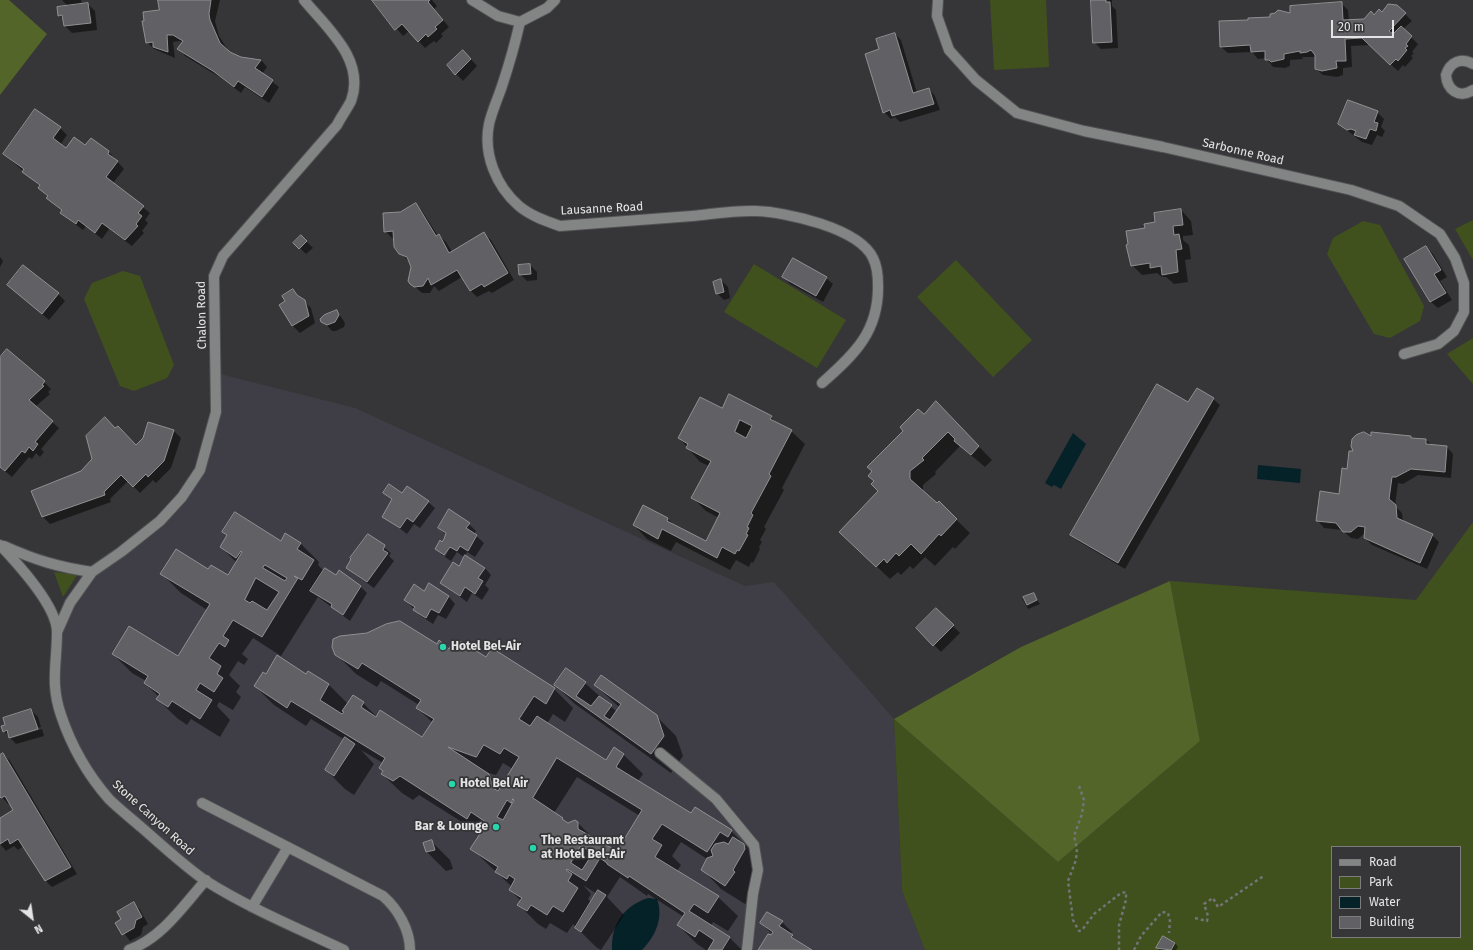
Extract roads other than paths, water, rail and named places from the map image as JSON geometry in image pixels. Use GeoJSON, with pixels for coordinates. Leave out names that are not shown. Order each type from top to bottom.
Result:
{"type":"FeatureCollection","features":[{"type":"Feature","properties":{"kind":"street","name":"Chalon Road"},"geometry":{"type":"LineString","coordinates":[[58,630],[70,603],[92,572],[121,552],[160,521],[182,497],[200,470],[216,412],[214,276],[223,256],[337,125],[351,100],[355,77],[350,58],[340,42],[304,0]]}},
{"type":"Feature","properties":{"kind":"street"},"geometry":{"type":"LineString","coordinates":[[472,0],[498,16],[520,22],[547,8],[555,0]]}},
{"type":"Feature","properties":{"kind":"street","name":"Sarbonne Road"},"geometry":{"type":"LineString","coordinates":[[938,0],[937,16],[949,50],[976,80],[1018,113],[1084,131],[1163,147],[1351,190],[1399,206],[1440,234],[1455,258],[1464,283],[1464,312],[1454,331],[1438,344],[1404,354]]}},
{"type":"Feature","properties":{"kind":"street","name":"Lausanne Road"},"geometry":{"type":"LineString","coordinates":[[520,22],[512,55],[489,124],[488,146],[492,168],[503,187],[519,206],[537,217],[560,226],[756,211],[792,216],[830,226],[859,242],[873,257],[878,276],[878,300],[867,334],[850,359],[822,383]]}},
{"type":"Feature","properties":{"kind":"street"},"geometry":{"type":"LineString","coordinates":[[1473,64],[1462,60],[1456,62],[1451,65],[1446,75],[1448,86],[1456,93],[1467,93],[1473,90]]}},
{"type":"Feature","properties":{"kind":"street"},"geometry":{"type":"LineString","coordinates":[[0,545],[38,561],[63,568],[92,572]]}},
{"type":"Feature","properties":{"kind":"street","name":"Stone Canyon Road"},"geometry":{"type":"LineString","coordinates":[[0,545],[34,585],[50,609],[58,630],[54,663],[55,689],[61,715],[74,746],[110,799],[171,854],[206,880],[252,907],[344,950]]}},
{"type":"Feature","properties":{"kind":"street"},"geometry":{"type":"LineString","coordinates":[[660,754],[716,799],[754,845],[758,870],[753,894],[747,950]]}},
{"type":"Feature","properties":{"kind":"street"},"geometry":{"type":"LineString","coordinates":[[202,803],[383,896],[391,902],[404,924],[410,950]]}},
{"type":"Feature","properties":{"kind":"street"},"geometry":{"type":"LineString","coordinates":[[252,907],[288,847]]}},
{"type":"Feature","properties":{"kind":"street"},"geometry":{"type":"LineString","coordinates":[[129,950],[142,945],[166,927],[206,880]]}},
{"type":"Feature","properties":{"kind":"water"},"geometry":{"type":"Polygon","coordinates":[[[1073,433],[1086,444],[1061,489],[1054,485],[1052,487],[1045,483],[1073,433]]]}},
{"type":"Feature","properties":{"kind":"water"},"geometry":{"type":"Polygon","coordinates":[[[1258,465],[1301,469],[1300,483],[1257,479],[1258,465]]]}},
{"type":"Feature","properties":{"kind":"water"},"geometry":{"type":"Polygon","coordinates":[[[648,898],[657,899],[659,906],[659,920],[657,927],[647,945],[642,950],[612,950],[614,932],[621,917],[632,906],[648,898]]]}},
{"type":"Feature","properties":{"kind":"place","name":"Hotel Bel-Air"},"geometry":{"type":"Point","coordinates":[443,647]}},
{"type":"Feature","properties":{"kind":"place","name":"Hotel Bel Air"},"geometry":{"type":"Point","coordinates":[452,784]}},
{"type":"Feature","properties":{"kind":"place","name":"Bar & Lounge"},"geometry":{"type":"Point","coordinates":[496,827]}},
{"type":"Feature","properties":{"kind":"place","name":"The Restaurant at Hotel Bel-Air"},"geometry":{"type":"Point","coordinates":[533,848]}}]}
